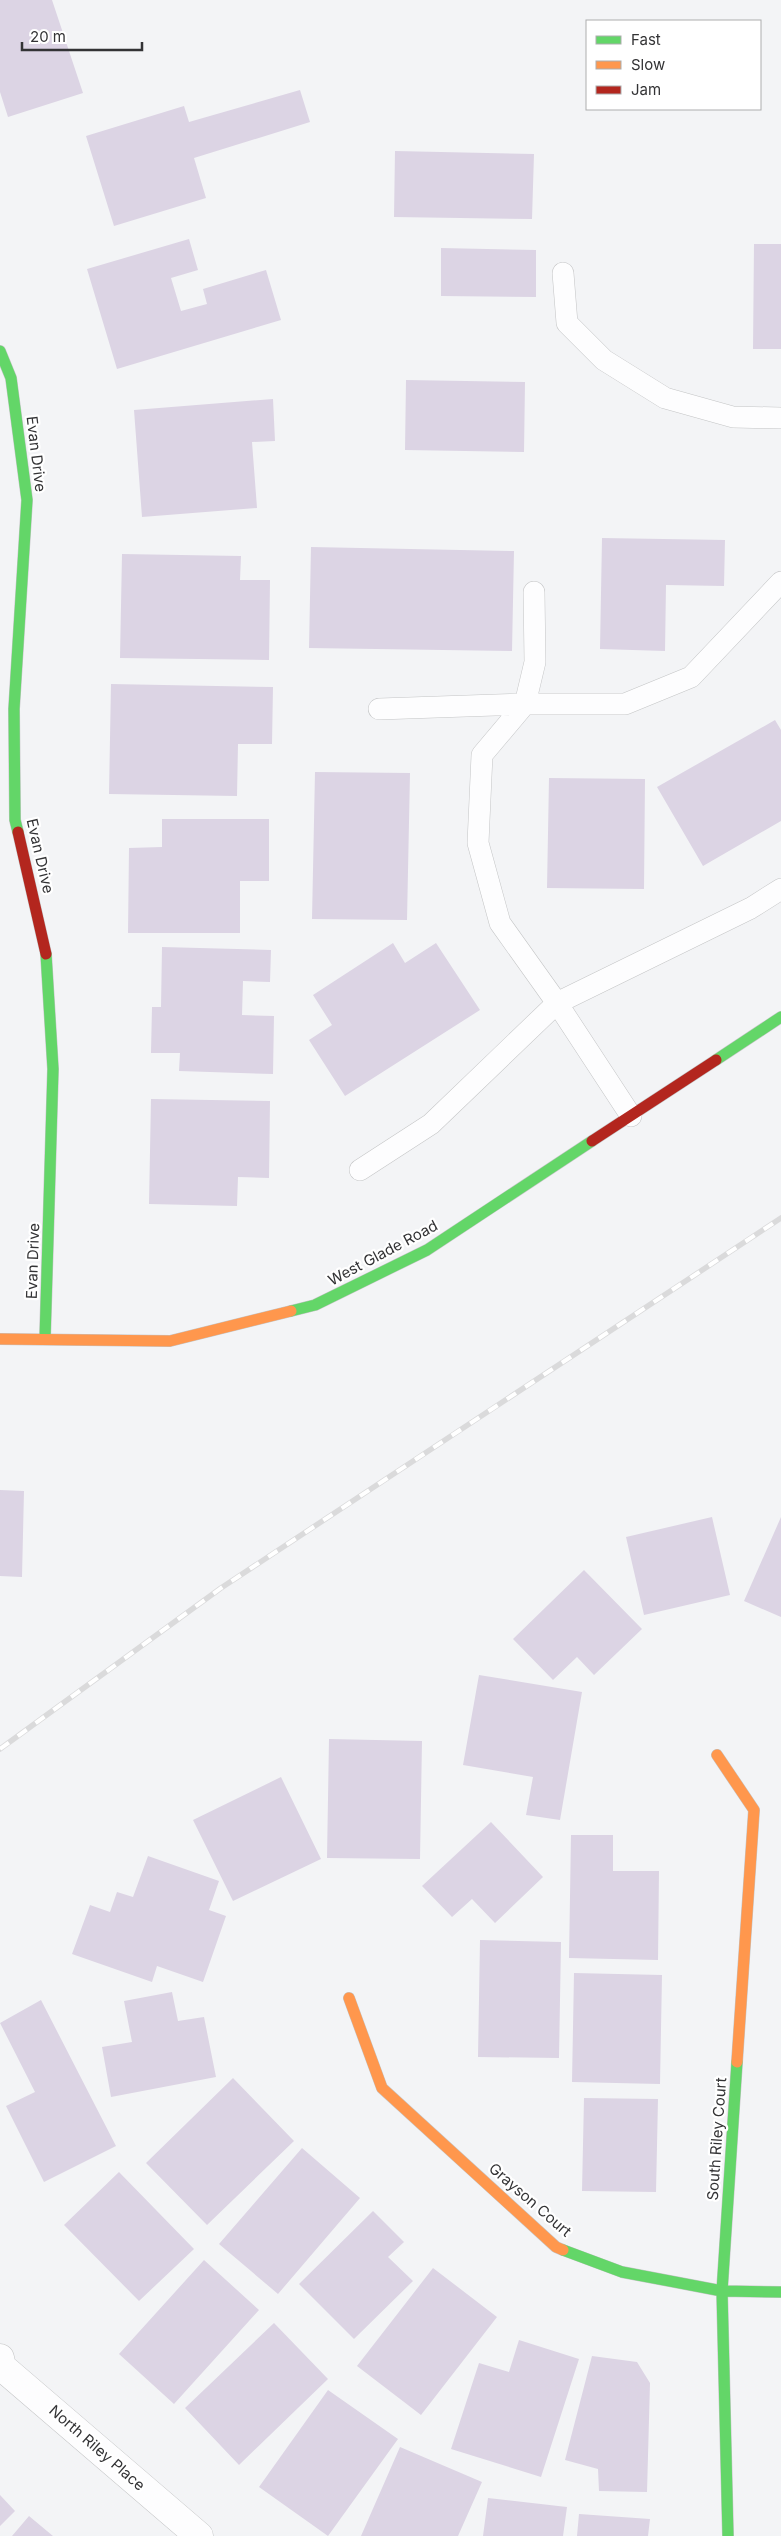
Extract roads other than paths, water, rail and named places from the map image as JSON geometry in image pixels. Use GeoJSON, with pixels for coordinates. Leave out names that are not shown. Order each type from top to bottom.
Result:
{"type":"FeatureCollection","features":[{"type":"Feature","properties":{"kind":"street","name":"Evan Drive"},"geometry":{"type":"LineString","coordinates":[[0,351],[11,378],[27,500],[14,709],[15,820],[46,949],[48,977],[53,1069],[46,1339]]}},
{"type":"Feature","properties":{"kind":"street","name":"West Glade Road"},"geometry":{"type":"LineString","coordinates":[[0,1339],[170,1341],[315,1305],[427,1250],[781,1017]]}},
{"type":"Feature","properties":{"kind":"street","name":"South Riley Court"},"geometry":{"type":"LineString","coordinates":[[717,1755],[754,1810],[722,2291],[728,2536]]}},
{"type":"Feature","properties":{"kind":"street","name":"Grayson Court"},"geometry":{"type":"LineString","coordinates":[[349,1998],[382,2088],[556,2247],[622,2272],[722,2291],[781,2292]]}},
{"type":"Feature","properties":{"kind":"street","name":"North Riley Place"},"geometry":{"type":"LineString","coordinates":[[0,2358],[2,2366],[199,2536]]}},
{"type":"Feature","properties":{"kind":"lane"},"geometry":{"type":"LineString","coordinates":[[563,273],[566,323],[604,360],[665,398],[733,417],[781,418]]}},
{"type":"Feature","properties":{"kind":"lane"},"geometry":{"type":"LineString","coordinates":[[379,709],[524,704],[625,704],[691,677],[781,582]]}},
{"type":"Feature","properties":{"kind":"lane"},"geometry":{"type":"LineString","coordinates":[[534,592],[535,662],[524,704],[482,754],[478,843],[500,923],[557,1003],[631,1116]]}},
{"type":"Feature","properties":{"kind":"lane"},"geometry":{"type":"LineString","coordinates":[[360,1170],[431,1124],[557,1003],[751,908],[781,889]]}},
{"type":"Feature","properties":{"kind":"railway"},"geometry":{"type":"LineString","coordinates":[[0,1749],[221,1588],[781,1218]]}}]}
